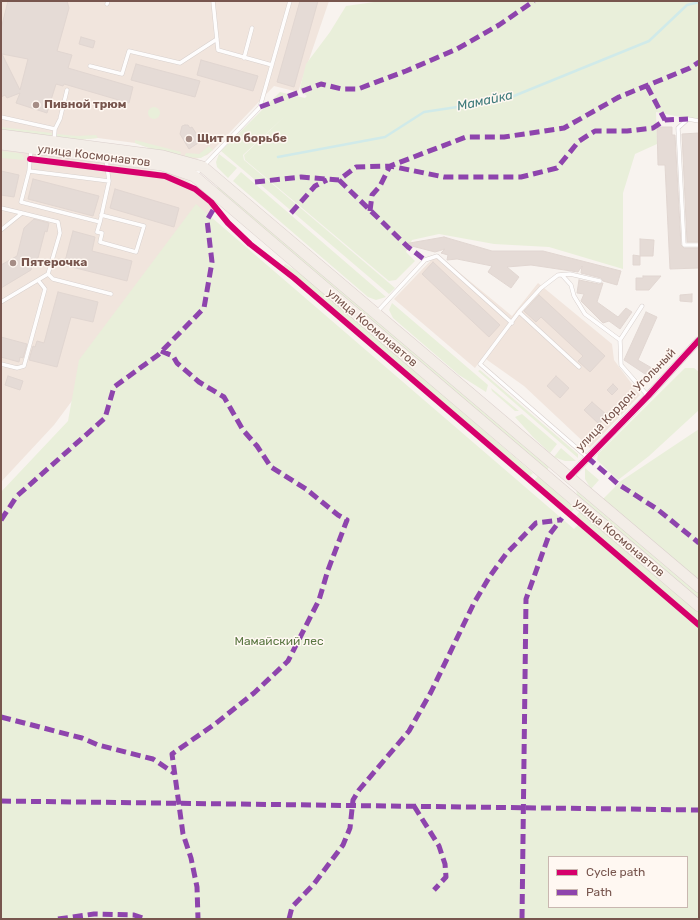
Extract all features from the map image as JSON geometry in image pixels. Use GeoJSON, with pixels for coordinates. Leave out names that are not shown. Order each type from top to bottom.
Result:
{"type":"FeatureCollection","features":[{"type":"Feature","properties":{"kind":"main road","name":"улица Космонавтов"},"geometry":{"type":"LineString","coordinates":[[1,135],[163,156],[203,167],[699,587]]}},
{"type":"Feature","properties":{"kind":"main road","name":"улица Космонавтов"},"geometry":{"type":"LineString","coordinates":[[1,144],[162,165],[194,176],[699,606]]}},
{"type":"Feature","properties":{"kind":"street","name":"улица Кордон Угольный"},"geometry":{"type":"LineString","coordinates":[[570,477],[587,457],[648,396],[699,340]]}},
{"type":"Feature","properties":{"kind":"lane"},"geometry":{"type":"LineString","coordinates":[[214,1],[218,50],[272,65]]}},
{"type":"Feature","properties":{"kind":"lane"},"geometry":{"type":"LineString","coordinates":[[194,176],[260,107],[290,1]]}},
{"type":"Feature","properties":{"kind":"lane"},"geometry":{"type":"LineString","coordinates":[[244,58],[252,28]]}},
{"type":"Feature","properties":{"kind":"lane"},"geometry":{"type":"LineString","coordinates":[[90,66],[122,74],[129,51],[180,63],[217,38]]}},
{"type":"Feature","properties":{"kind":"lane"},"geometry":{"type":"LineString","coordinates":[[54,142],[55,129],[60,119],[67,90]]}},
{"type":"Feature","properties":{"kind":"lane"},"geometry":{"type":"LineString","coordinates":[[1,117],[55,129]]}},
{"type":"Feature","properties":{"kind":"lane"},"geometry":{"type":"LineString","coordinates":[[699,121],[688,120],[678,128],[684,245],[699,245]]}},
{"type":"Feature","properties":{"kind":"lane"},"geometry":{"type":"LineString","coordinates":[[31,148],[29,170],[22,202],[100,222]]}},
{"type":"Feature","properties":{"kind":"lane"},"geometry":{"type":"LineString","coordinates":[[101,215],[144,226],[136,252],[100,242],[102,233],[97,232],[100,222],[101,215],[109,181],[106,158]]}},
{"type":"Feature","properties":{"kind":"lane"},"geometry":{"type":"LineString","coordinates":[[29,170],[109,181]]}},
{"type":"Feature","properties":{"kind":"lane"},"geometry":{"type":"LineString","coordinates":[[1,208],[58,222],[60,233],[48,274],[1,302]]}},
{"type":"Feature","properties":{"kind":"lane"},"geometry":{"type":"LineString","coordinates":[[1,230],[22,213]]}},
{"type":"Feature","properties":{"kind":"lane"},"geometry":{"type":"LineString","coordinates":[[376,313],[425,260],[437,256],[512,323]]}},
{"type":"Feature","properties":{"kind":"lane"},"geometry":{"type":"LineString","coordinates":[[48,274],[53,279],[111,294]]}},
{"type":"Feature","properties":{"kind":"lane"},"geometry":{"type":"LineString","coordinates":[[587,457],[480,364],[519,312],[541,288],[558,276],[570,274],[600,281]]}},
{"type":"Feature","properties":{"kind":"lane"},"geometry":{"type":"LineString","coordinates":[[562,275],[571,285],[574,296],[586,314],[620,340]]}},
{"type":"Feature","properties":{"kind":"lane"},"geometry":{"type":"LineString","coordinates":[[1,364],[17,368],[24,366],[45,288],[38,280]]}},
{"type":"Feature","properties":{"kind":"lane"},"geometry":{"type":"LineString","coordinates":[[642,306],[620,340],[621,364],[648,396]]}},
{"type":"Feature","properties":{"kind":"lane"},"geometry":{"type":"LineString","coordinates":[[519,312],[579,367]]}},
{"type":"Feature","properties":{"kind":"shaded area"},"geometry":{"type":"Polygon","coordinates":[[[1,1],[329,1],[298,92],[274,86],[213,150],[207,155],[196,159],[155,150],[135,143],[98,138],[77,140],[1,131],[1,1]]]}},
{"type":"Feature","properties":{"kind":"shaded area"},"geometry":{"type":"Polygon","coordinates":[[[1,150],[104,162],[173,174],[188,181],[218,205],[54,425],[1,482],[1,150]]]}},
{"type":"Feature","properties":{"kind":"shaded area"},"geometry":{"type":"Polygon","coordinates":[[[437,254],[512,316],[538,283],[612,344],[614,360],[640,395],[590,448],[524,386],[483,357],[475,368],[394,299],[437,254]]]}},
{"type":"Feature","properties":{"kind":"green space"},"geometry":{"type":"Polygon","coordinates":[[[381,1],[699,1],[699,121],[656,112],[657,144],[635,154],[623,193],[623,269],[549,247],[494,244],[439,234],[412,240],[406,252],[415,261],[396,280],[389,281],[245,160],[244,155],[285,116],[243,155],[244,160],[395,288],[389,294],[221,151],[280,92],[305,98],[307,96],[301,92],[300,88],[306,64],[330,32],[346,6],[381,1]]]}},
{"type":"Feature","properties":{"kind":"green space"},"geometry":{"type":"Polygon","coordinates":[[[152,107],[156,107],[160,113],[156,119],[152,119],[148,115],[148,111],[152,107]]]}},
{"type":"Feature","properties":{"kind":"green space"},"geometry":{"type":"Polygon","coordinates":[[[1,127],[52,133],[51,137],[1,131],[1,127]]]}},
{"type":"Feature","properties":{"kind":"green space"},"geometry":{"type":"Polygon","coordinates":[[[57,134],[77,136],[96,135],[98,138],[77,140],[57,137],[57,134]]]}},
{"type":"Feature","properties":{"kind":"green space"},"geometry":{"type":"Polygon","coordinates":[[[135,140],[181,152],[180,156],[135,143],[135,140]]]}},
{"type":"Feature","properties":{"kind":"green space"},"geometry":{"type":"Polygon","coordinates":[[[209,146],[213,150],[201,158],[184,157],[186,153],[199,154],[209,146]]]}},
{"type":"Feature","properties":{"kind":"green space"},"geometry":{"type":"Polygon","coordinates":[[[1,151],[19,153],[23,155],[24,160],[1,158],[1,151]]]}},
{"type":"Feature","properties":{"kind":"green space"},"geometry":{"type":"Polygon","coordinates":[[[219,154],[237,168],[228,178],[217,167],[216,162],[219,154]]]}},
{"type":"Feature","properties":{"kind":"green space"},"geometry":{"type":"Polygon","coordinates":[[[241,172],[386,297],[376,300],[368,297],[233,181],[241,172]]]}},
{"type":"Feature","properties":{"kind":"green space"},"geometry":{"type":"Polygon","coordinates":[[[220,184],[549,465],[548,469],[545,470],[217,188],[220,184]]]}},
{"type":"Feature","properties":{"kind":"green space","name":"Мамайский лес"},"geometry":{"type":"Polygon","coordinates":[[[196,204],[574,529],[579,524],[574,519],[580,511],[576,489],[596,506],[621,481],[699,429],[699,919],[1,919],[1,492],[68,421],[79,360],[196,204]]]}},
{"type":"Feature","properties":{"kind":"green space"},"geometry":{"type":"Polygon","coordinates":[[[285,264],[305,276],[533,473],[528,478],[284,273],[282,268],[285,264]]]}},
{"type":"Feature","properties":{"kind":"green space"},"geometry":{"type":"Polygon","coordinates":[[[392,303],[488,385],[486,392],[459,375],[393,318],[389,310],[392,303]]]}},
{"type":"Feature","properties":{"kind":"green space"},"geometry":{"type":"Polygon","coordinates":[[[685,368],[694,368],[699,372],[699,410],[649,456],[618,480],[597,460],[598,454],[685,368]]]}},
{"type":"Feature","properties":{"kind":"green space"},"geometry":{"type":"Polygon","coordinates":[[[480,370],[578,454],[578,458],[478,371],[480,370]]]}},
{"type":"Feature","properties":{"kind":"green space"},"geometry":{"type":"Polygon","coordinates":[[[491,388],[519,411],[515,411],[492,391],[491,388]]]}},
{"type":"Feature","properties":{"kind":"green space"},"geometry":{"type":"Polygon","coordinates":[[[522,414],[557,444],[550,453],[515,417],[522,414]]]}},
{"type":"Feature","properties":{"kind":"green space"},"geometry":{"type":"Polygon","coordinates":[[[561,448],[576,461],[565,461],[554,457],[561,448]]]}},
{"type":"Feature","properties":{"kind":"green space"},"geometry":{"type":"Polygon","coordinates":[[[585,468],[599,480],[591,489],[585,479],[585,468]]]}},
{"type":"Feature","properties":{"kind":"green space"},"geometry":{"type":"Polygon","coordinates":[[[538,476],[575,508],[569,515],[532,483],[538,476]]]}},
{"type":"Feature","properties":{"kind":"building"},"geometry":{"type":"Polygon","coordinates":[[[8,1],[67,1],[69,8],[57,51],[72,55],[68,68],[133,87],[129,103],[64,84],[63,86],[56,84],[47,113],[16,103],[20,93],[7,98],[5,95],[1,97],[1,29],[8,1]],[[2,54],[20,90],[28,59],[2,54]]]}},
{"type":"Feature","properties":{"kind":"building"},"geometry":{"type":"Polygon","coordinates":[[[300,1],[318,1],[294,87],[277,82],[300,1]]]}},
{"type":"Feature","properties":{"kind":"building"},"geometry":{"type":"Polygon","coordinates":[[[81,37],[95,41],[93,48],[79,44],[81,37]]]}},
{"type":"Feature","properties":{"kind":"building"},"geometry":{"type":"Polygon","coordinates":[[[201,60],[258,76],[253,91],[197,75],[201,60]]]}},
{"type":"Feature","properties":{"kind":"building"},"geometry":{"type":"Polygon","coordinates":[[[136,64],[200,81],[195,97],[131,80],[136,64]]]}},
{"type":"Feature","properties":{"kind":"building"},"geometry":{"type":"Polygon","coordinates":[[[188,125],[190,128],[192,127],[201,141],[189,149],[180,134],[182,126],[188,125]]]}},
{"type":"Feature","properties":{"kind":"building"},"geometry":{"type":"Polygon","coordinates":[[[657,127],[672,127],[672,135],[675,135],[681,245],[684,248],[699,248],[699,268],[670,269],[665,165],[658,165],[657,127]]]}},
{"type":"Feature","properties":{"kind":"building"},"geometry":{"type":"Polygon","coordinates":[[[699,133],[699,242],[687,242],[682,134],[699,133]]]}},
{"type":"Feature","properties":{"kind":"building"},"geometry":{"type":"Polygon","coordinates":[[[1,171],[19,175],[14,197],[1,195],[1,171]]]}},
{"type":"Feature","properties":{"kind":"building"},"geometry":{"type":"Polygon","coordinates":[[[33,179],[99,196],[93,216],[28,199],[33,179]]]}},
{"type":"Feature","properties":{"kind":"building"},"geometry":{"type":"Polygon","coordinates":[[[115,189],[179,208],[174,227],[110,208],[115,189]]]}},
{"type":"Feature","properties":{"kind":"building"},"geometry":{"type":"Polygon","coordinates":[[[34,219],[49,223],[47,232],[45,231],[38,258],[34,266],[32,265],[31,270],[1,288],[1,265],[17,256],[24,228],[34,219]]]}},
{"type":"Feature","properties":{"kind":"building"},"geometry":{"type":"Polygon","coordinates":[[[73,231],[95,237],[92,251],[132,261],[127,281],[64,265],[73,231]]]}},
{"type":"Feature","properties":{"kind":"building"},"geometry":{"type":"Polygon","coordinates":[[[444,237],[492,251],[543,251],[621,271],[617,285],[603,281],[601,278],[581,273],[582,266],[578,272],[531,265],[507,267],[519,277],[511,288],[488,272],[492,266],[457,259],[447,260],[448,255],[441,253],[445,249],[435,252],[404,244],[444,237]]]}},
{"type":"Feature","properties":{"kind":"building"},"geometry":{"type":"Polygon","coordinates":[[[640,239],[654,240],[653,256],[640,256],[640,239]]]}},
{"type":"Feature","properties":{"kind":"building"},"geometry":{"type":"Polygon","coordinates":[[[633,255],[640,256],[640,265],[633,265],[633,255]]]}},
{"type":"Feature","properties":{"kind":"building"},"geometry":{"type":"Polygon","coordinates":[[[433,262],[500,325],[489,337],[422,274],[433,262]]]}},
{"type":"Feature","properties":{"kind":"building"},"geometry":{"type":"Polygon","coordinates":[[[643,276],[661,276],[649,290],[636,290],[636,278],[643,278],[643,276]]]}},
{"type":"Feature","properties":{"kind":"building"},"geometry":{"type":"Polygon","coordinates":[[[579,280],[599,284],[603,283],[597,302],[618,317],[626,308],[632,312],[620,329],[609,321],[603,323],[581,301],[584,294],[577,293],[579,280]]]}},
{"type":"Feature","properties":{"kind":"building"},"geometry":{"type":"Polygon","coordinates":[[[58,292],[98,302],[93,322],[71,317],[57,367],[29,360],[33,346],[35,347],[37,341],[44,343],[58,292]]]}},
{"type":"Feature","properties":{"kind":"building"},"geometry":{"type":"Polygon","coordinates":[[[692,294],[692,302],[680,301],[680,295],[692,294]]]}},
{"type":"Feature","properties":{"kind":"building"},"geometry":{"type":"Polygon","coordinates":[[[539,295],[605,356],[590,372],[578,361],[583,356],[541,317],[536,322],[524,311],[539,295]]]}},
{"type":"Feature","properties":{"kind":"building"},"geometry":{"type":"Polygon","coordinates":[[[646,312],[657,317],[638,360],[657,371],[651,378],[624,360],[646,312]]]}},
{"type":"Feature","properties":{"kind":"building"},"geometry":{"type":"Polygon","coordinates":[[[1,337],[27,344],[23,358],[20,357],[19,362],[1,357],[1,337]]]}},
{"type":"Feature","properties":{"kind":"building"},"geometry":{"type":"Polygon","coordinates":[[[8,376],[23,381],[20,390],[5,385],[8,376]]]}},
{"type":"Feature","properties":{"kind":"building"},"geometry":{"type":"Polygon","coordinates":[[[556,376],[569,388],[560,398],[547,386],[556,376]]]}},
{"type":"Feature","properties":{"kind":"building"},"geometry":{"type":"Polygon","coordinates":[[[613,384],[618,389],[612,395],[607,390],[613,384]]]}},
{"type":"Feature","properties":{"kind":"building"},"geometry":{"type":"Polygon","coordinates":[[[592,402],[607,415],[599,424],[584,410],[592,402]]]}},
{"type":"Feature","properties":{"kind":"waterway","name":"Мамайка"},"geometry":{"type":"LineString","coordinates":[[278,157],[385,137],[424,112],[504,100],[649,41],[687,5],[699,2]]}},
{"type":"Feature","properties":{"kind":"marked path"},"geometry":{"type":"LineString","coordinates":[[260,107],[321,84],[342,89],[358,89],[406,71],[457,49],[499,25],[534,1]]}},
{"type":"Feature","properties":{"kind":"marked path"},"geometry":{"type":"LineString","coordinates":[[255,182],[301,177],[339,180],[356,167],[390,166],[466,137],[504,137],[564,128],[619,97],[690,68],[699,62]]}},
{"type":"Feature","properties":{"kind":"marked path"},"geometry":{"type":"LineString","coordinates":[[647,86],[665,120]]}},
{"type":"Feature","properties":{"kind":"marked path"},"geometry":{"type":"LineString","coordinates":[[370,211],[372,195],[380,186],[390,166],[444,177],[521,177],[557,168],[579,141],[595,131],[627,131],[653,128],[665,120],[688,119]]}},
{"type":"Feature","properties":{"kind":"marked path"},"geometry":{"type":"LineString","coordinates":[[291,213],[315,186],[327,180]]}},
{"type":"Feature","properties":{"kind":"marked path"},"geometry":{"type":"LineString","coordinates":[[339,180],[408,247],[425,260]]}},
{"type":"Feature","properties":{"kind":"marked path"},"geometry":{"type":"LineString","coordinates":[[1,520],[17,496],[105,418],[114,387],[158,355],[204,308],[212,262],[207,220],[213,210]]}},
{"type":"Feature","properties":{"kind":"marked path"},"geometry":{"type":"LineString","coordinates":[[161,351],[173,356],[177,363],[199,382],[224,397],[243,430],[257,446],[271,467],[306,489],[338,515],[347,520],[328,570],[319,600],[288,661],[254,693],[215,724],[172,754],[183,834],[191,858],[197,887],[198,919]]}},
{"type":"Feature","properties":{"kind":"marked path"},"geometry":{"type":"LineString","coordinates":[[587,457],[618,484],[657,509],[699,543]]}},
{"type":"Feature","properties":{"kind":"marked path"},"geometry":{"type":"LineString","coordinates":[[522,919],[526,599],[549,535],[562,518]]}},
{"type":"Feature","properties":{"kind":"marked path"},"geometry":{"type":"LineString","coordinates":[[289,919],[292,907],[314,884],[343,845],[350,828],[353,800],[359,790],[409,731],[431,692],[474,603],[490,576],[506,554],[536,523],[560,520]]}},
{"type":"Feature","properties":{"kind":"marked path"},"geometry":{"type":"LineString","coordinates":[[1,717],[82,738],[98,745],[153,759],[174,773]]}},
{"type":"Feature","properties":{"kind":"marked path"},"geometry":{"type":"LineString","coordinates":[[1,801],[699,810]]}},
{"type":"Feature","properties":{"kind":"marked path"},"geometry":{"type":"LineString","coordinates":[[414,806],[439,846],[445,864],[446,877],[434,890]]}},
{"type":"Feature","properties":{"kind":"marked path"},"geometry":{"type":"LineString","coordinates":[[58,919],[94,914],[134,915],[145,919]]}},
{"type":"Feature","properties":{"kind":"cycle path"},"geometry":{"type":"LineString","coordinates":[[30,159],[165,176],[195,189],[211,202],[228,223],[250,244],[294,278],[699,625]]}},
{"type":"Feature","properties":{"kind":"cycle path"},"geometry":{"type":"LineString","coordinates":[[569,477],[648,396],[699,340]]}},
{"type":"Feature","properties":{"kind":"place","name":"Пивной трюм"},"geometry":{"type":"Point","coordinates":[36,105]}},
{"type":"Feature","properties":{"kind":"place","name":"Щит по борьбе"},"geometry":{"type":"Point","coordinates":[189,139]}},
{"type":"Feature","properties":{"kind":"place","name":"Пятерочка"},"geometry":{"type":"Point","coordinates":[13,263]}}]}
